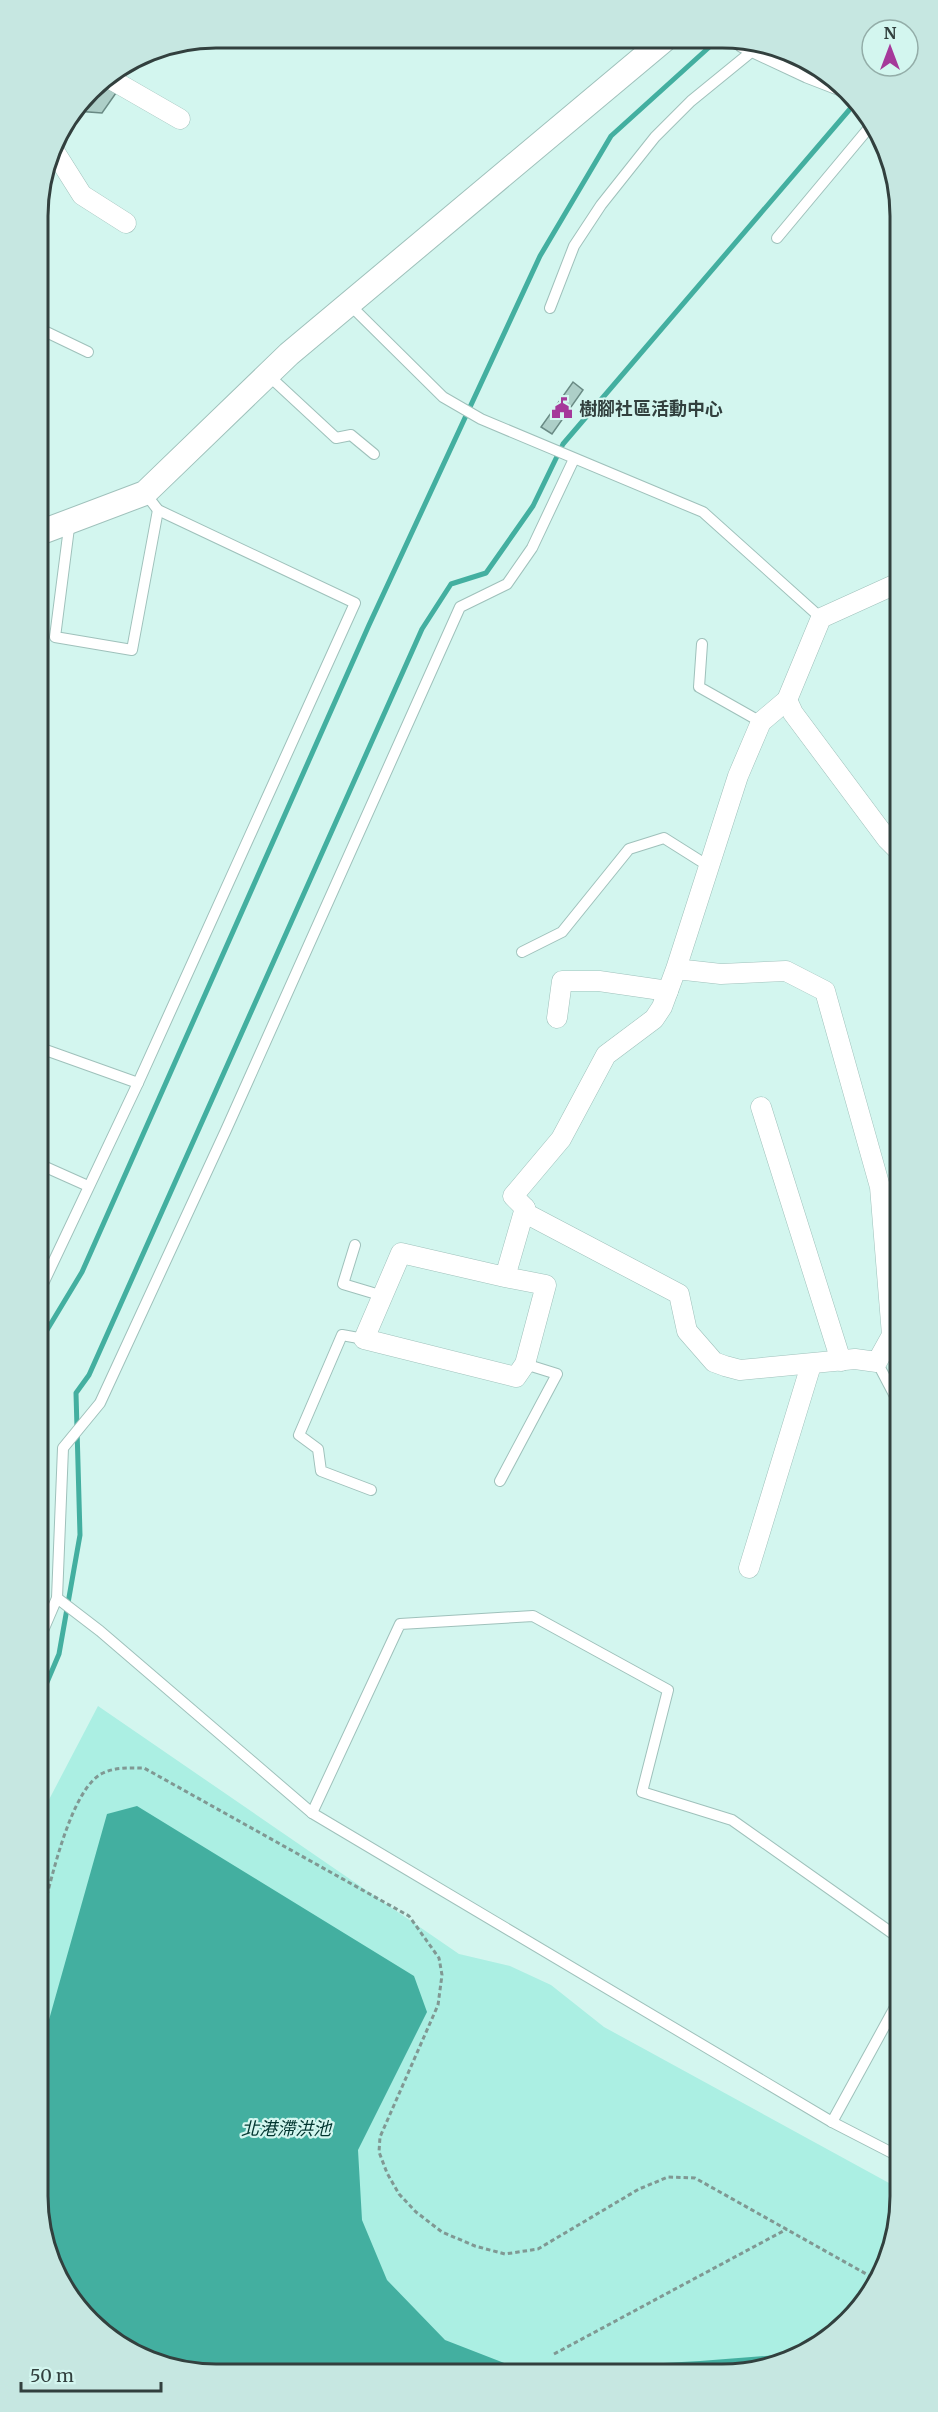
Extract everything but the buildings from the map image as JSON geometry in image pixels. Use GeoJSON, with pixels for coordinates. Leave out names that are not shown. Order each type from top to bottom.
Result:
{"type":"FeatureCollection","features":[{"type":"Feature","properties":{"kind":"street"},"geometry":{"type":"LineString","coordinates":[[48,529],[70,520],[151,502],[267,374],[654,48]]}},
{"type":"Feature","properties":{"kind":"street"},"geometry":{"type":"LineString","coordinates":[[115,82],[180,119]]}},
{"type":"Feature","properties":{"kind":"street"},"geometry":{"type":"LineString","coordinates":[[59,158],[82,195],[126,223]]}},
{"type":"Feature","properties":{"kind":"street"},"geometry":{"type":"LineString","coordinates":[[890,587],[821,618],[787,699],[761,722],[738,776],[676,969],[654,1019],[606,1055],[561,1139],[513,1196],[525,1208],[527,1214],[679,1294],[687,1331],[714,1362],[740,1370],[855,1359],[877,1362],[890,1339]]}},
{"type":"Feature","properties":{"kind":"street"},"geometry":{"type":"LineString","coordinates":[[787,699],[793,713],[890,842]]}},
{"type":"Feature","properties":{"kind":"street"},"geometry":{"type":"LineString","coordinates":[[676,969],[721,974],[786,971],[825,991],[880,1187],[890,1310]]}},
{"type":"Feature","properties":{"kind":"street"},"geometry":{"type":"LineString","coordinates":[[557,1017],[562,981],[599,981],[668,991]]}},
{"type":"Feature","properties":{"kind":"street"},"geometry":{"type":"LineString","coordinates":[[761,1107],[841,1360]]}},
{"type":"Feature","properties":{"kind":"street"},"geometry":{"type":"LineString","coordinates":[[505,1277],[525,1208]]}},
{"type":"Feature","properties":{"kind":"street"},"geometry":{"type":"LineString","coordinates":[[401,1253],[505,1277],[546,1285],[525,1364],[516,1377],[364,1339],[401,1253]]}},
{"type":"Feature","properties":{"kind":"street"},"geometry":{"type":"LineString","coordinates":[[749,1568],[811,1365]]}},
{"type":"Feature","properties":{"kind":"lane"},"geometry":{"type":"LineString","coordinates":[[550,308],[574,246],[601,205],[655,137],[747,50]]}},
{"type":"Feature","properties":{"kind":"lane"},"geometry":{"type":"LineString","coordinates":[[777,238],[866,131]]}},
{"type":"Feature","properties":{"kind":"lane"},"geometry":{"type":"LineString","coordinates":[[349,304],[443,397],[459,408],[571,458],[703,512],[821,618]]}},
{"type":"Feature","properties":{"kind":"lane"},"geometry":{"type":"LineString","coordinates":[[48,333],[88,352]]}},
{"type":"Feature","properties":{"kind":"lane"},"geometry":{"type":"LineString","coordinates":[[267,374],[336,438],[351,435],[374,454]]}},
{"type":"Feature","properties":{"kind":"lane"},"geometry":{"type":"LineString","coordinates":[[48,1619],[57,1598],[63,1448],[100,1403],[226,1130],[460,607],[507,584],[532,548],[571,458]]}},
{"type":"Feature","properties":{"kind":"lane"},"geometry":{"type":"LineString","coordinates":[[48,1273],[138,1083],[355,603],[151,502],[132,650],[55,637],[70,520]]}},
{"type":"Feature","properties":{"kind":"lane"},"geometry":{"type":"LineString","coordinates":[[702,644],[699,687],[761,722]]}},
{"type":"Feature","properties":{"kind":"lane"},"geometry":{"type":"LineString","coordinates":[[522,952],[562,932],[629,849],[664,838],[710,867]]}},
{"type":"Feature","properties":{"kind":"lane"},"geometry":{"type":"LineString","coordinates":[[48,1051],[138,1083]]}},
{"type":"Feature","properties":{"kind":"lane"},"geometry":{"type":"LineString","coordinates":[[48,1168],[88,1186]]}},
{"type":"Feature","properties":{"kind":"lane"},"geometry":{"type":"LineString","coordinates":[[355,1245],[343,1284],[383,1296]]}},
{"type":"Feature","properties":{"kind":"lane"},"geometry":{"type":"LineString","coordinates":[[364,1339],[342,1335],[299,1435],[318,1449],[321,1471],[371,1490]]}},
{"type":"Feature","properties":{"kind":"lane"},"geometry":{"type":"LineString","coordinates":[[877,1362],[890,1387]]}},
{"type":"Feature","properties":{"kind":"lane"},"geometry":{"type":"LineString","coordinates":[[500,1481],[557,1374],[525,1364]]}},
{"type":"Feature","properties":{"kind":"lane"},"geometry":{"type":"LineString","coordinates":[[57,1598],[100,1631],[312,1813],[832,2122],[890,2152]]}},
{"type":"Feature","properties":{"kind":"lane"},"geometry":{"type":"LineString","coordinates":[[312,1813],[400,1624],[533,1616],[668,1690],[642,1792],[732,1820],[890,1932]]}},
{"type":"Feature","properties":{"kind":"lane"},"geometry":{"type":"LineString","coordinates":[[832,2122],[890,2016]]}},
{"type":"Feature","properties":{"kind":"path"},"geometry":{"type":"LineString","coordinates":[[48,1893],[71,1816],[87,1789],[101,1774],[121,1768],[144,1768],[409,1916],[440,1958],[442,1975],[438,2006],[380,2137],[379,2151],[387,2173],[399,2194],[416,2212],[442,2232],[475,2246],[505,2254],[537,2249],[639,2189],[668,2178],[695,2178],[869,2276]]}},
{"type":"Feature","properties":{"kind":"path"},"geometry":{"type":"LineString","coordinates":[[554,2354],[787,2229]]}},
{"type":"Feature","properties":{"kind":"green space","name":"北港滯洪池"},"geometry":{"type":"Polygon","coordinates":[[[98,1706],[459,1954],[510,1966],[551,1985],[604,2027],[890,2184],[887,2228],[881,2250],[867,2280],[848,2307],[815,2336],[786,2351],[744,2363],[216,2364],[194,2363],[162,2355],[123,2336],[97,2315],[71,2280],[61,2260],[49,2218],[48,1802],[98,1706]]]}},
{"type":"Feature","properties":{"kind":"shaded area"},"geometry":{"type":"Polygon","coordinates":[[[137,1806],[414,1976],[427,2012],[358,2150],[362,2220],[387,2280],[445,2340],[507,2364],[194,2363],[162,2355],[123,2336],[97,2315],[83,2298],[61,2260],[49,2218],[48,2023],[107,1814],[137,1806]]]}},
{"type":"Feature","properties":{"kind":"shaded area"},"geometry":{"type":"Polygon","coordinates":[[[773,2355],[744,2363],[645,2364],[773,2355]]]}},
{"type":"Feature","properties":{"kind":"waterway"},"geometry":{"type":"LineString","coordinates":[[48,1328],[82,1272],[369,625],[540,256],[611,136],[708,48]]}},
{"type":"Feature","properties":{"kind":"waterway"},"geometry":{"type":"LineString","coordinates":[[48,1680],[59,1654],[80,1535],[76,1393],[89,1375],[422,629],[451,584],[486,573],[533,506],[563,444],[851,108]]}},
{"type":"Feature","properties":{"kind":"place","name":"樹腳社區活動中心"},"geometry":{"type":"Point","coordinates":[562,408]}}]}
